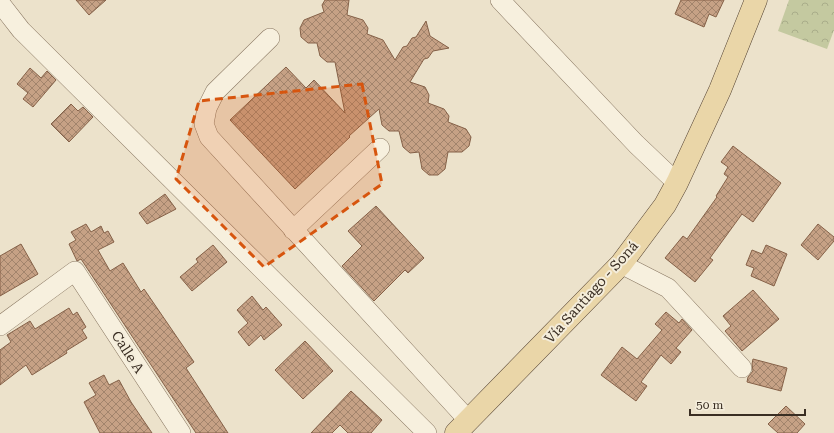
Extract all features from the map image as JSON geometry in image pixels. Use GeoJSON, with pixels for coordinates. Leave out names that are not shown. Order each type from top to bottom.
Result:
{"type":"FeatureCollection","features":[{"type":"Feature","properties":{"kind":"main road","name":"Vía Santiago - Soná"},"geometry":{"type":"LineString","coordinates":[[463,427],[621,264],[665,206],[677,184],[720,90],[756,0]]}},
{"type":"Feature","properties":{"kind":"street"},"geometry":{"type":"LineString","coordinates":[[500,0],[636,144],[677,184]]}},
{"type":"Feature","properties":{"kind":"street"},"geometry":{"type":"LineString","coordinates":[[0,3],[21,30],[427,433]]}},
{"type":"Feature","properties":{"kind":"street"},"geometry":{"type":"LineString","coordinates":[[270,38],[215,92],[207,108],[204,124],[209,137],[294,230],[463,427]]}},
{"type":"Feature","properties":{"kind":"street"},"geometry":{"type":"LineString","coordinates":[[294,230],[380,148]]}},
{"type":"Feature","properties":{"kind":"street"},"geometry":{"type":"LineString","coordinates":[[621,264],[668,288],[742,368]]}},
{"type":"Feature","properties":{"kind":"street","name":"Calle A"},"geometry":{"type":"LineString","coordinates":[[0,326],[75,271],[181,433]]}},
{"type":"Feature","properties":{"kind":"highlighted area"},"geometry":{"type":"Polygon","coordinates":[[[362,84],[382,184],[264,267],[176,179],[199,101],[362,84]]]}},
{"type":"Feature","properties":{"kind":"green space"},"geometry":{"type":"Polygon","coordinates":[[[789,0],[834,0],[834,30],[827,49],[778,31],[789,0]]]}},
{"type":"Feature","properties":{"kind":"building"},"geometry":{"type":"Polygon","coordinates":[[[76,0],[106,0],[89,15],[76,0]]]}},
{"type":"Feature","properties":{"kind":"building"},"geometry":{"type":"Polygon","coordinates":[[[325,0],[349,0],[347,15],[363,20],[368,28],[367,34],[383,40],[395,60],[403,47],[407,46],[412,38],[416,37],[426,21],[430,36],[449,48],[433,51],[428,58],[424,59],[410,82],[425,87],[429,95],[428,103],[444,109],[449,116],[448,122],[466,129],[471,137],[469,146],[462,152],[448,152],[445,169],[438,175],[429,175],[422,169],[419,152],[410,153],[403,147],[399,131],[389,131],[382,125],[379,109],[295,189],[230,120],[286,67],[306,88],[314,80],[345,113],[335,62],[327,62],[320,56],[317,43],[308,43],[301,37],[300,28],[304,20],[324,12],[322,5],[325,0]]]}},
{"type":"Feature","properties":{"kind":"building"},"geometry":{"type":"Polygon","coordinates":[[[681,0],[724,0],[716,17],[709,14],[704,27],[675,14],[681,0]]]}},
{"type":"Feature","properties":{"kind":"building"},"geometry":{"type":"Polygon","coordinates":[[[30,68],[41,78],[47,71],[56,80],[33,107],[23,99],[28,93],[17,84],[30,68]]]}},
{"type":"Feature","properties":{"kind":"building"},"geometry":{"type":"Polygon","coordinates":[[[71,104],[78,111],[83,107],[93,117],[69,142],[51,124],[71,104]]]}},
{"type":"Feature","properties":{"kind":"building"},"geometry":{"type":"Polygon","coordinates":[[[733,146],[781,183],[753,222],[742,214],[710,258],[713,260],[695,282],[665,258],[683,236],[687,239],[717,197],[716,196],[728,177],[724,174],[728,167],[721,162],[733,146]]]}},
{"type":"Feature","properties":{"kind":"building"},"geometry":{"type":"Polygon","coordinates":[[[165,194],[176,209],[147,224],[139,213],[165,194]]]}},
{"type":"Feature","properties":{"kind":"building"},"geometry":{"type":"Polygon","coordinates":[[[376,206],[424,258],[408,273],[405,270],[374,301],[342,266],[362,246],[348,231],[376,206]]]}},
{"type":"Feature","properties":{"kind":"building"},"geometry":{"type":"Polygon","coordinates":[[[86,224],[91,232],[101,226],[104,233],[108,231],[114,242],[98,250],[110,271],[123,263],[141,292],[144,289],[194,362],[186,368],[228,433],[196,433],[81,259],[77,261],[69,244],[76,240],[71,232],[86,224]]]}},
{"type":"Feature","properties":{"kind":"building"},"geometry":{"type":"Polygon","coordinates":[[[818,224],[834,237],[834,241],[818,260],[801,245],[818,224]]]}},
{"type":"Feature","properties":{"kind":"building"},"geometry":{"type":"Polygon","coordinates":[[[21,244],[38,274],[0,296],[0,256],[21,244]]]}},
{"type":"Feature","properties":{"kind":"building"},"geometry":{"type":"Polygon","coordinates":[[[213,245],[227,262],[192,291],[180,277],[198,262],[196,259],[213,245]]]}},
{"type":"Feature","properties":{"kind":"building"},"geometry":{"type":"Polygon","coordinates":[[[766,245],[787,254],[774,286],[751,276],[754,268],[746,265],[752,250],[762,254],[766,245]]]}},
{"type":"Feature","properties":{"kind":"building"},"geometry":{"type":"Polygon","coordinates":[[[753,290],[779,319],[742,351],[725,331],[731,326],[723,316],[753,290]]]}},
{"type":"Feature","properties":{"kind":"building"},"geometry":{"type":"Polygon","coordinates":[[[252,296],[263,310],[266,307],[282,325],[264,340],[261,335],[249,346],[238,332],[248,323],[237,310],[252,296]]]}},
{"type":"Feature","properties":{"kind":"building"},"geometry":{"type":"Polygon","coordinates":[[[69,308],[73,315],[77,312],[86,327],[82,330],[87,338],[66,351],[67,353],[32,375],[26,365],[0,385],[0,350],[11,342],[7,335],[30,321],[35,329],[69,308]]]}},
{"type":"Feature","properties":{"kind":"building"},"geometry":{"type":"Polygon","coordinates":[[[666,312],[679,323],[682,319],[692,330],[676,348],[681,352],[671,364],[661,355],[641,382],[647,386],[636,401],[601,375],[622,347],[637,359],[662,330],[655,324],[666,312]]]}},
{"type":"Feature","properties":{"kind":"building"},"geometry":{"type":"Polygon","coordinates":[[[305,341],[333,371],[303,399],[275,370],[305,341]]]}},
{"type":"Feature","properties":{"kind":"building"},"geometry":{"type":"Polygon","coordinates":[[[753,359],[787,368],[781,391],[747,382],[748,377],[753,371],[753,359]]]}},
{"type":"Feature","properties":{"kind":"building"},"geometry":{"type":"Polygon","coordinates":[[[104,375],[109,385],[119,380],[131,402],[152,433],[100,433],[84,402],[96,395],[89,383],[104,375]]]}},
{"type":"Feature","properties":{"kind":"building"},"geometry":{"type":"Polygon","coordinates":[[[351,391],[382,420],[371,433],[348,433],[340,425],[332,433],[311,433],[351,391]]]}},
{"type":"Feature","properties":{"kind":"building"},"geometry":{"type":"Polygon","coordinates":[[[786,406],[805,424],[797,433],[778,433],[768,424],[786,406]]]}}]}
